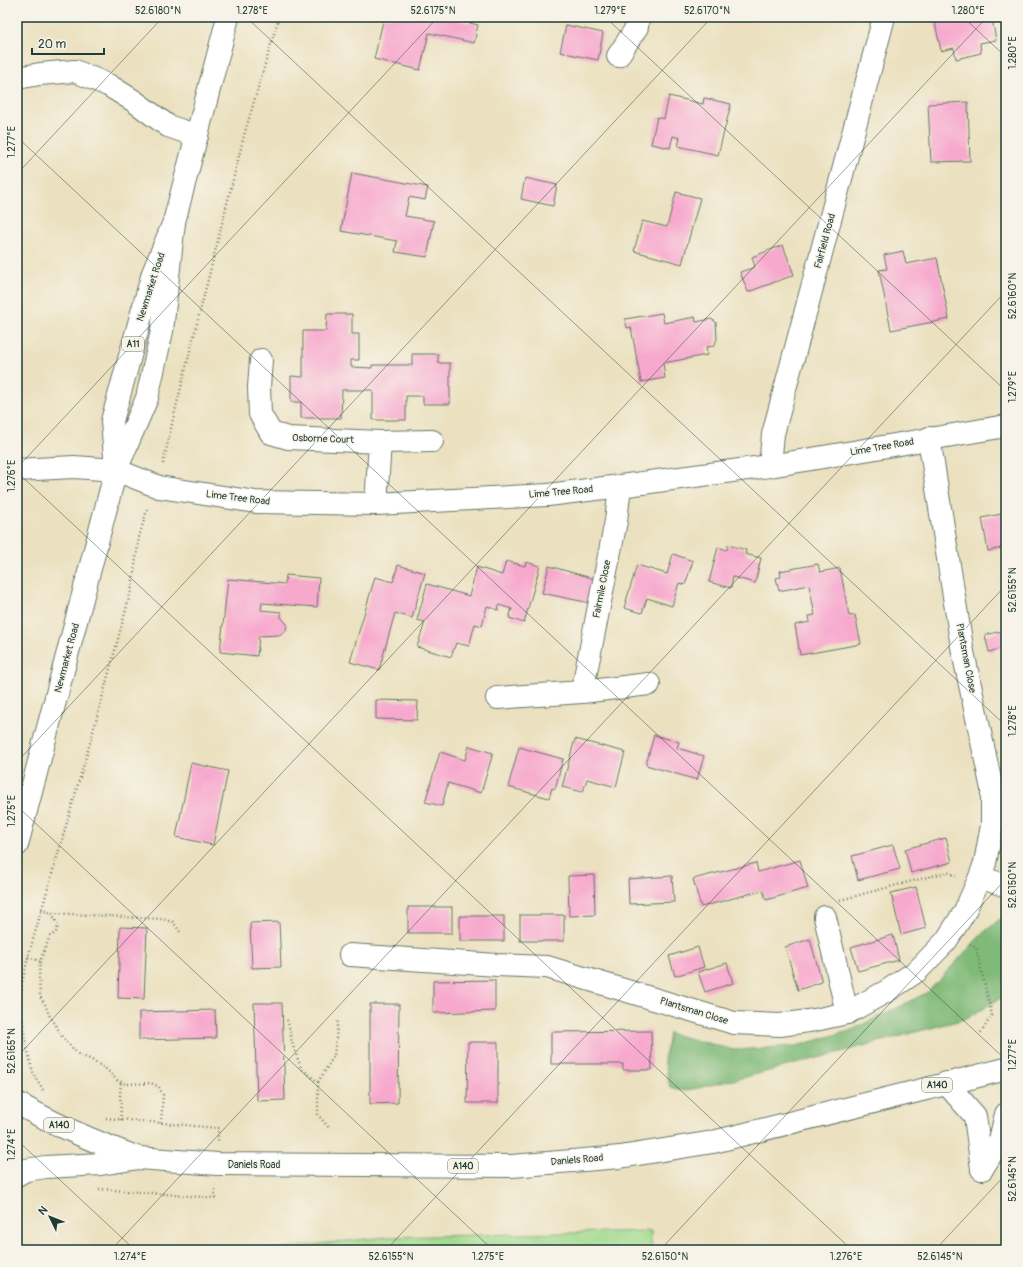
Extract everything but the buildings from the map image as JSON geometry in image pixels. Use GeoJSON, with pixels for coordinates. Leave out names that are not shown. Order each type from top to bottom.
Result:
{"type":"FeatureCollection","features":[{"type":"Feature","properties":{"kind":"main road","name":"Newmarket Road"},"geometry":{"type":"LineString","coordinates":[[17,845],[116,470],[112,421],[153,272],[174,222],[228,17]]}},
{"type":"Feature","properties":{"kind":"main road"},"geometry":{"type":"LineString","coordinates":[[618,56],[636,27],[638,17]]}},
{"type":"Feature","properties":{"kind":"main road","name":"Fairfield Road"},"geometry":{"type":"LineString","coordinates":[[770,466],[773,434],[884,17]]}},
{"type":"Feature","properties":{"kind":"main road"},"geometry":{"type":"LineString","coordinates":[[17,78],[40,74],[75,71],[108,85],[134,101],[168,126],[197,136]]}},
{"type":"Feature","properties":{"kind":"main road","name":"Osborne Court"},"geometry":{"type":"LineString","coordinates":[[262,360],[259,387],[260,414],[271,433],[288,438],[380,442],[432,441]]}},
{"type":"Feature","properties":{"kind":"main road","name":"Lime Tree Road"},"geometry":{"type":"LineString","coordinates":[[17,470],[74,467],[116,470],[158,487],[256,502],[376,504],[548,495],[770,466],[1006,426]]}},
{"type":"Feature","properties":{"kind":"main road","name":"Plantsman Close"},"geometry":{"type":"LineString","coordinates":[[350,955],[547,967],[734,1023],[780,1025],[816,1020],[847,1013],[887,991],[917,971],[946,940],[964,913],[985,863],[992,825],[992,789],[962,647],[929,438]]}},
{"type":"Feature","properties":{"kind":"main road"},"geometry":{"type":"LineString","coordinates":[[376,504],[380,442]]}},
{"type":"Feature","properties":{"kind":"main road","name":"Fairmile Close"},"geometry":{"type":"LineString","coordinates":[[582,692],[616,520],[620,486]]}},
{"type":"Feature","properties":{"kind":"main road"},"geometry":{"type":"LineString","coordinates":[[497,698],[582,692],[649,684]]}},
{"type":"Feature","properties":{"kind":"main road"},"geometry":{"type":"LineString","coordinates":[[978,882],[1006,886]]}},
{"type":"Feature","properties":{"kind":"main road"},"geometry":{"type":"LineString","coordinates":[[825,916],[847,1013]]}},
{"type":"Feature","properties":{"kind":"main road","name":"Daniels Road"},"geometry":{"type":"LineString","coordinates":[[17,1175],[26,1170],[46,1167],[101,1164],[139,1158],[217,1164],[512,1166],[620,1157],[713,1142],[1006,1069]]}},
{"type":"Feature","properties":{"kind":"main road"},"geometry":{"type":"LineString","coordinates":[[946,1083],[974,1116],[982,1169],[1003,1141],[1006,1114]]}},
{"type":"Feature","properties":{"kind":"main road","name":"Daniels Road"},"geometry":{"type":"LineString","coordinates":[[17,1103],[48,1120],[96,1142],[139,1158]]}},
{"type":"Feature","properties":{"kind":"path"},"geometry":{"type":"LineString","coordinates":[[46,1096],[33,1073],[26,1044],[21,1009],[22,983],[28,957],[90,743],[132,586],[139,537],[147,510],[157,503],[158,487],[173,419],[243,139],[279,17]]}},
{"type":"Feature","properties":{"kind":"path"},"geometry":{"type":"LineString","coordinates":[[825,916],[834,902],[948,872],[978,882]]}},
{"type":"Feature","properties":{"kind":"path"},"geometry":{"type":"LineString","coordinates":[[42,910],[52,912],[162,918],[172,922],[180,932]]}},
{"type":"Feature","properties":{"kind":"path"},"geometry":{"type":"LineString","coordinates":[[52,912],[58,926],[56,933],[50,936],[40,961],[39,976],[40,997],[45,1004],[49,1015],[62,1037],[79,1055],[90,1059],[105,1068],[117,1080],[126,1084],[151,1083],[159,1087],[163,1095],[161,1123]]}},
{"type":"Feature","properties":{"kind":"path"},"geometry":{"type":"LineString","coordinates":[[951,932],[976,948],[992,1015],[980,1034]]}},
{"type":"Feature","properties":{"kind":"path"},"geometry":{"type":"LineString","coordinates":[[28,957],[40,961]]}},
{"type":"Feature","properties":{"kind":"path"},"geometry":{"type":"LineString","coordinates":[[330,1129],[318,1116],[318,1082],[334,1056],[338,1019]]}},
{"type":"Feature","properties":{"kind":"path"},"geometry":{"type":"LineString","coordinates":[[287,1020],[292,1044],[301,1068],[318,1082]]}},
{"type":"Feature","properties":{"kind":"path"},"geometry":{"type":"LineString","coordinates":[[121,1082],[121,1120]]}},
{"type":"Feature","properties":{"kind":"path"},"geometry":{"type":"LineString","coordinates":[[100,1118],[218,1128]]}},
{"type":"Feature","properties":{"kind":"path"},"geometry":{"type":"LineString","coordinates":[[99,1189],[214,1198]]}},
{"type":"Feature","properties":{"kind":"green space"},"geometry":{"type":"Polygon","coordinates":[[[1006,914],[1006,995],[965,1019],[746,1077],[684,1091],[670,1087],[664,1060],[669,1033],[734,1050],[796,1046],[852,1030],[928,992],[982,934],[1006,914]]]}},
{"type":"Feature","properties":{"kind":"green space"},"geometry":{"type":"Polygon","coordinates":[[[651,1231],[652,1250],[261,1250],[385,1237],[651,1231]]]}}]}
